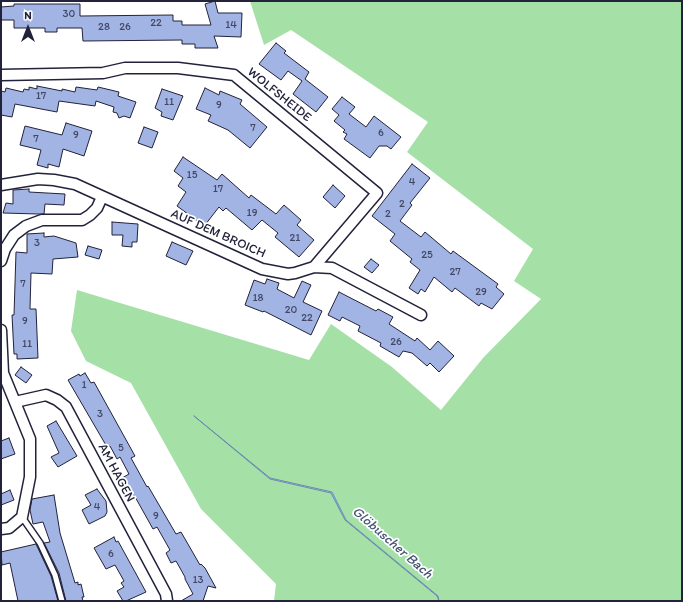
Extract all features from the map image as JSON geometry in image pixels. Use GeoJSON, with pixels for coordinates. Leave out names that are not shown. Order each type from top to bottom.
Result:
{"type":"FeatureCollection","features":[{"type":"Feature","properties":{"kind":"street","name":"WOLFSHEIDE"},"geometry":{"type":"LineString","coordinates":[[1,75],[103,73],[125,68],[178,68],[234,75],[377,193],[314,267]]}},
{"type":"Feature","properties":{"kind":"street","name":"AUF DEM BROICH"},"geometry":{"type":"LineString","coordinates":[[1,185],[38,179],[75,184],[262,268],[278,273],[295,273],[314,267],[332,268],[421,315]]}},
{"type":"Feature","properties":{"kind":"street"},"geometry":{"type":"LineString","coordinates":[[1,261],[5,249],[14,235],[26,226],[42,220],[82,220],[97,208],[102,197]]}},
{"type":"Feature","properties":{"kind":"street"},"geometry":{"type":"LineString","coordinates":[[1,330],[3,373],[30,439],[30,477],[22,517],[9,528],[1,529]]}},
{"type":"Feature","properties":{"kind":"street","name":"AM HAGEN"},"geometry":{"type":"LineString","coordinates":[[15,402],[46,395],[57,400],[66,407],[166,594],[167,601]]}},
{"type":"Feature","properties":{"kind":"lane"},"geometry":{"type":"LineString","coordinates":[[22,517],[40,543],[54,575],[62,601]]}},
{"type":"Feature","properties":{"kind":"green space"},"geometry":{"type":"Polygon","coordinates":[[[250,1],[682,1],[682,601],[274,601],[276,584],[201,509],[131,383],[86,361],[71,331],[77,290],[309,360],[331,324],[392,367],[441,410],[483,358],[541,299],[514,281],[533,249],[407,152],[428,122],[291,30],[264,45],[250,1]]]}},
{"type":"Feature","properties":{"kind":"water","name":"Glöbuscher Bach"},"geometry":{"type":"Polygon","coordinates":[[[194,416],[270,478],[332,492],[346,520],[438,596],[439,601],[437,596],[345,520],[331,493],[270,479],[194,416]]]}},
{"type":"Feature","properties":{"kind":"building"},"geometry":{"type":"Polygon","coordinates":[[[215,1],[218,13],[242,13],[241,37],[214,36],[218,48],[195,48],[195,44],[182,44],[182,40],[83,41],[82,28],[57,28],[57,32],[45,32],[45,28],[14,28],[14,20],[1,20],[1,7],[14,6],[14,4],[80,4],[80,16],[173,15],[173,21],[182,21],[182,25],[211,25],[205,4],[215,1]]]}},
{"type":"Feature","properties":{"kind":"building"},"geometry":{"type":"Polygon","coordinates":[[[276,43],[286,51],[284,53],[309,72],[305,79],[328,97],[316,112],[293,94],[302,81],[288,71],[281,80],[259,64],[276,43]]]}},
{"type":"Feature","properties":{"kind":"building"},"geometry":{"type":"Polygon","coordinates":[[[37,86],[75,92],[76,87],[97,90],[98,87],[119,92],[118,96],[136,102],[130,118],[124,116],[119,118],[117,113],[113,112],[114,107],[96,101],[95,106],[59,101],[57,112],[15,104],[12,117],[1,115],[1,91],[5,92],[6,88],[23,92],[24,89],[29,90],[29,87],[37,89],[37,86]]]}},
{"type":"Feature","properties":{"kind":"building"},"geometry":{"type":"Polygon","coordinates":[[[205,88],[219,95],[220,91],[242,100],[240,104],[267,127],[250,148],[228,130],[208,121],[211,115],[196,109],[205,88]]]}},
{"type":"Feature","properties":{"kind":"building"},"geometry":{"type":"Polygon","coordinates":[[[162,89],[183,96],[173,120],[161,116],[162,112],[155,108],[162,89]]]}},
{"type":"Feature","properties":{"kind":"building"},"geometry":{"type":"Polygon","coordinates":[[[342,97],[355,107],[349,114],[366,127],[374,116],[401,137],[391,149],[387,146],[379,146],[370,158],[344,139],[347,134],[343,132],[345,130],[334,121],[339,115],[332,109],[342,97]]]}},
{"type":"Feature","properties":{"kind":"building"},"geometry":{"type":"Polygon","coordinates":[[[66,123],[92,131],[84,156],[63,149],[59,167],[48,164],[48,168],[37,165],[41,150],[20,145],[25,126],[62,135],[66,123]]]}},
{"type":"Feature","properties":{"kind":"building"},"geometry":{"type":"Polygon","coordinates":[[[144,127],[158,132],[152,148],[138,143],[144,127]]]}},
{"type":"Feature","properties":{"kind":"building"},"geometry":{"type":"Polygon","coordinates":[[[183,157],[217,180],[222,174],[249,198],[251,195],[276,214],[284,205],[301,220],[297,225],[314,240],[299,257],[275,237],[278,233],[262,220],[252,230],[226,208],[223,211],[219,207],[205,225],[201,221],[200,223],[177,206],[186,192],[178,186],[183,178],[174,171],[183,157]]]}},
{"type":"Feature","properties":{"kind":"building"},"geometry":{"type":"Polygon","coordinates":[[[412,164],[430,178],[410,203],[412,205],[400,221],[421,237],[425,232],[451,254],[453,251],[498,284],[496,287],[504,294],[492,309],[481,303],[479,306],[455,288],[452,292],[434,277],[425,292],[421,289],[418,294],[409,288],[420,270],[410,262],[412,259],[390,241],[395,234],[372,216],[412,164]]]}},
{"type":"Feature","properties":{"kind":"building"},"geometry":{"type":"Polygon","coordinates":[[[333,185],[345,196],[335,208],[323,197],[333,185]]]}},
{"type":"Feature","properties":{"kind":"building"},"geometry":{"type":"Polygon","coordinates":[[[29,189],[29,192],[65,194],[64,205],[45,204],[44,214],[3,213],[6,203],[13,204],[13,190],[29,189]]]}},
{"type":"Feature","properties":{"kind":"building"},"geometry":{"type":"Polygon","coordinates":[[[112,222],[138,224],[137,242],[132,242],[132,247],[122,246],[123,235],[112,235],[112,222]]]}},
{"type":"Feature","properties":{"kind":"building"},"geometry":{"type":"Polygon","coordinates":[[[44,233],[44,237],[54,236],[76,243],[78,257],[53,259],[52,274],[31,273],[30,309],[36,309],[38,358],[17,359],[17,354],[14,354],[12,315],[14,315],[16,252],[27,253],[27,234],[44,233]]]}},
{"type":"Feature","properties":{"kind":"building"},"geometry":{"type":"Polygon","coordinates":[[[172,242],[193,251],[186,265],[166,256],[172,242]]]}},
{"type":"Feature","properties":{"kind":"building"},"geometry":{"type":"Polygon","coordinates":[[[88,246],[102,250],[99,259],[85,255],[88,246]]]}},
{"type":"Feature","properties":{"kind":"building"},"geometry":{"type":"Polygon","coordinates":[[[371,259],[379,265],[372,273],[364,267],[371,259]]]}},
{"type":"Feature","properties":{"kind":"building"},"geometry":{"type":"Polygon","coordinates":[[[267,279],[279,283],[277,289],[294,298],[302,281],[311,285],[303,302],[322,311],[311,335],[264,311],[263,312],[245,305],[254,280],[265,284],[267,279]]]}},
{"type":"Feature","properties":{"kind":"building"},"geometry":{"type":"Polygon","coordinates":[[[339,292],[376,311],[378,309],[393,317],[389,324],[415,341],[417,338],[430,350],[438,341],[454,356],[439,372],[430,363],[427,366],[412,353],[403,351],[399,357],[380,346],[381,343],[358,331],[360,326],[342,317],[340,321],[328,315],[339,292]]]}},
{"type":"Feature","properties":{"kind":"building"},"geometry":{"type":"Polygon","coordinates":[[[21,367],[32,375],[26,383],[15,375],[21,367]]]}},
{"type":"Feature","properties":{"kind":"building"},"geometry":{"type":"Polygon","coordinates":[[[85,373],[91,383],[94,382],[135,456],[131,458],[147,487],[148,486],[176,534],[181,532],[200,565],[201,564],[205,568],[216,588],[208,586],[203,601],[181,601],[193,594],[185,577],[176,561],[171,563],[166,553],[170,550],[157,527],[153,529],[134,495],[131,496],[122,478],[129,474],[120,457],[117,459],[110,446],[107,447],[68,380],[79,374],[80,376],[85,373]]]}},
{"type":"Feature","properties":{"kind":"building"},"geometry":{"type":"Polygon","coordinates":[[[56,421],[77,456],[58,467],[51,457],[59,453],[47,426],[56,421]]]}},
{"type":"Feature","properties":{"kind":"building"},"geometry":{"type":"Polygon","coordinates":[[[9,438],[15,454],[1,459],[1,441],[9,438]]]}},
{"type":"Feature","properties":{"kind":"building"},"geometry":{"type":"Polygon","coordinates":[[[97,489],[106,501],[107,512],[105,516],[89,524],[82,510],[91,505],[85,495],[97,489]]]}},
{"type":"Feature","properties":{"kind":"building"},"geometry":{"type":"Polygon","coordinates":[[[10,490],[14,500],[1,505],[1,494],[10,490]]]}},
{"type":"Feature","properties":{"kind":"building"},"geometry":{"type":"Polygon","coordinates":[[[54,495],[60,533],[75,583],[78,582],[78,585],[81,584],[84,597],[82,597],[83,601],[66,601],[59,573],[44,543],[50,542],[43,522],[33,524],[30,510],[32,499],[54,495]]]}},
{"type":"Feature","properties":{"kind":"building"},"geometry":{"type":"Polygon","coordinates":[[[114,537],[116,542],[118,541],[146,592],[126,601],[123,601],[117,591],[124,587],[121,583],[124,581],[115,565],[106,569],[94,548],[114,537]]]}},
{"type":"Feature","properties":{"kind":"building"},"geometry":{"type":"Polygon","coordinates":[[[36,544],[51,576],[58,601],[18,601],[10,563],[2,565],[1,552],[36,544]]]}}]}
